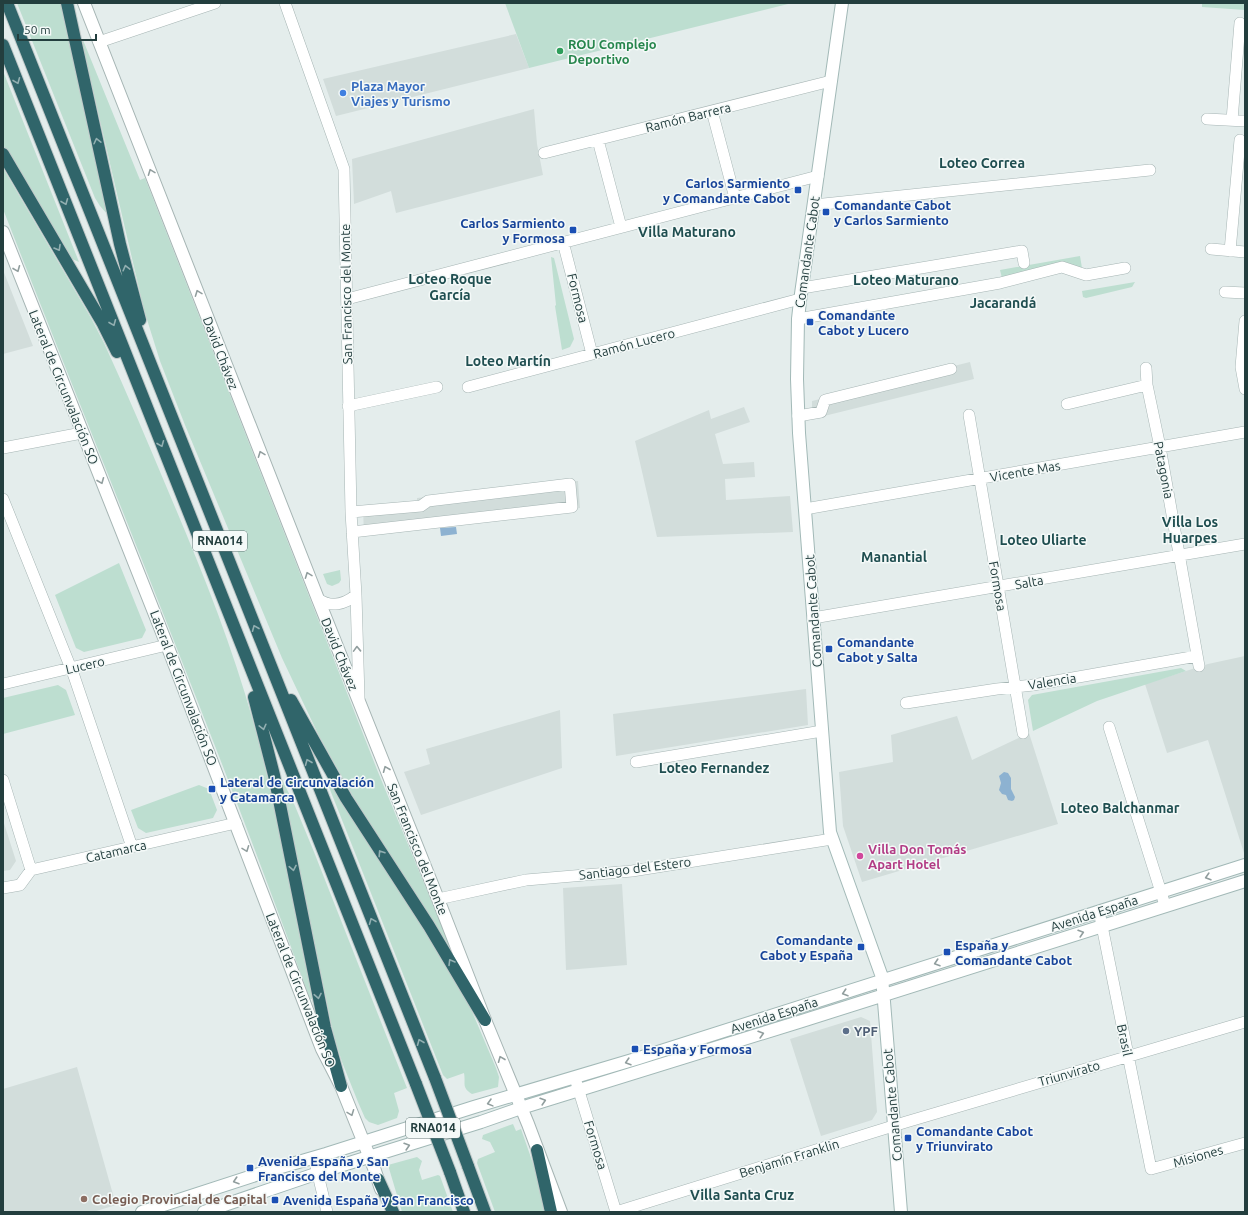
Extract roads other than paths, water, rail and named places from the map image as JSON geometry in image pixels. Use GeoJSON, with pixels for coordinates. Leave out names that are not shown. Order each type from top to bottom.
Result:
{"type":"FeatureCollection","features":[{"type":"Feature","properties":{"kind":"highway","name":"RNA014"},"geometry":{"type":"LineString","coordinates":[[7,3],[435,1078],[484,1212]]}},
{"type":"Feature","properties":{"kind":"highway"},"geometry":{"type":"LineString","coordinates":[[66,3],[126,270],[159,386]]}},
{"type":"Feature","properties":{"kind":"highway","name":"RNA014"},"geometry":{"type":"LineString","coordinates":[[3,45],[416,1084],[464,1212]]}},
{"type":"Feature","properties":{"kind":"highway"},"geometry":{"type":"LineString","coordinates":[[3,154],[103,324],[147,408]]}},
{"type":"Feature","properties":{"kind":"highway"},"geometry":{"type":"LineString","coordinates":[[232,622],[260,715],[274,774],[322,1014],[341,1086]]}},
{"type":"Feature","properties":{"kind":"highway"},"geometry":{"type":"LineString","coordinates":[[264,650],[342,792],[429,926],[485,1020]]}},
{"type":"Feature","properties":{"kind":"highway"},"geometry":{"type":"LineString","coordinates":[[537,1150],[551,1212]]}},
{"type":"Feature","properties":{"kind":"highway"},"geometry":{"type":"LineString","coordinates":[[378,1179],[393,1212]]}},
{"type":"Feature","properties":{"kind":"main road","name":"David Chávez"},"geometry":{"type":"LineString","coordinates":[[84,3],[359,702]]}},
{"type":"Feature","properties":{"kind":"main road","name":"Comandante Cabot"},"geometry":{"type":"LineString","coordinates":[[842,3],[798,319],[798,416],[830,832],[882,977],[900,1212]]}},
{"type":"Feature","properties":{"kind":"main road","name":"Lateral de Circunvalación SO"},"geometry":{"type":"LineString","coordinates":[[3,232],[167,645],[317,1036],[341,1086],[378,1179],[387,1212]]}},
{"type":"Feature","properties":{"kind":"main road","name":"San Francisco del Monte"},"geometry":{"type":"LineString","coordinates":[[359,702],[516,1095]]}},
{"type":"Feature","properties":{"kind":"main road","name":"Avenida España"},"geometry":{"type":"LineString","coordinates":[[145,1212],[265,1172],[363,1143],[466,1109],[575,1078],[1245,865]]}},
{"type":"Feature","properties":{"kind":"main road","name":"Avenida España"},"geometry":{"type":"LineString","coordinates":[[204,1212],[318,1173],[369,1158],[521,1108],[1245,881]]}},
{"type":"Feature","properties":{"kind":"main road"},"geometry":{"type":"LineString","coordinates":[[516,1095],[561,1212]]}},
{"type":"Feature","properties":{"kind":"street"},"geometry":{"type":"LineString","coordinates":[[99,42],[215,3]]}},
{"type":"Feature","properties":{"kind":"street","name":"San Francisco del Monte"},"geometry":{"type":"LineString","coordinates":[[285,3],[344,169],[348,406],[359,702]]}},
{"type":"Feature","properties":{"kind":"street"},"geometry":{"type":"LineString","coordinates":[[1232,120],[1240,23]]}},
{"type":"Feature","properties":{"kind":"street","name":"Ramón Barrera"},"geometry":{"type":"LineString","coordinates":[[544,153],[831,81]]}},
{"type":"Feature","properties":{"kind":"street"},"geometry":{"type":"LineString","coordinates":[[712,112],[735,198]]}},
{"type":"Feature","properties":{"kind":"street"},"geometry":{"type":"LineString","coordinates":[[1207,119],[1245,121]]}},
{"type":"Feature","properties":{"kind":"street"},"geometry":{"type":"LineString","coordinates":[[598,140],[621,228]]}},
{"type":"Feature","properties":{"kind":"street"},"geometry":{"type":"LineString","coordinates":[[1230,251],[1240,140]]}},
{"type":"Feature","properties":{"kind":"street"},"geometry":{"type":"LineString","coordinates":[[814,205],[1150,170]]}},
{"type":"Feature","properties":{"kind":"street"},"geometry":{"type":"LineString","coordinates":[[347,299],[818,176]]}},
{"type":"Feature","properties":{"kind":"street","name":"Formosa"},"geometry":{"type":"LineString","coordinates":[[563,242],[592,354]]}},
{"type":"Feature","properties":{"kind":"street"},"geometry":{"type":"LineString","coordinates":[[1211,249],[1245,252]]}},
{"type":"Feature","properties":{"kind":"street","name":"Ramón Lucero"},"geometry":{"type":"LineString","coordinates":[[468,387],[592,354],[801,294],[1022,251],[1024,263]]}},
{"type":"Feature","properties":{"kind":"street"},"geometry":{"type":"LineString","coordinates":[[798,319],[1000,283],[1062,267],[1086,275],[1125,268]]}},
{"type":"Feature","properties":{"kind":"street"},"geometry":{"type":"LineString","coordinates":[[1225,292],[1245,293]]}},
{"type":"Feature","properties":{"kind":"street"},"geometry":{"type":"LineString","coordinates":[[1245,321],[1243,368],[1245,390]]}},
{"type":"Feature","properties":{"kind":"street","name":"Patagonia"},"geometry":{"type":"LineString","coordinates":[[1146,368],[1147,385],[1160,447],[1198,661]]}},
{"type":"Feature","properties":{"kind":"street"},"geometry":{"type":"LineString","coordinates":[[798,416],[821,412],[825,400],[951,370]]}},
{"type":"Feature","properties":{"kind":"street"},"geometry":{"type":"LineString","coordinates":[[1067,404],[1147,385]]}},
{"type":"Feature","properties":{"kind":"street"},"geometry":{"type":"LineString","coordinates":[[348,406],[437,387]]}},
{"type":"Feature","properties":{"kind":"street","name":"Formosa"},"geometry":{"type":"LineString","coordinates":[[969,415],[1023,733]]}},
{"type":"Feature","properties":{"kind":"street","name":"Vicente Mas"},"geometry":{"type":"LineString","coordinates":[[805,509],[1245,432]]}},
{"type":"Feature","properties":{"kind":"street"},"geometry":{"type":"LineString","coordinates":[[3,448],[82,433]]}},
{"type":"Feature","properties":{"kind":"street"},"geometry":{"type":"LineString","coordinates":[[351,512],[421,506],[428,501],[570,484],[572,507],[352,532]]}},
{"type":"Feature","properties":{"kind":"street"},"geometry":{"type":"LineString","coordinates":[[3,499],[71,668],[132,847]]}},
{"type":"Feature","properties":{"kind":"street","name":"Salta"},"geometry":{"type":"LineString","coordinates":[[813,618],[1245,544]]}},
{"type":"Feature","properties":{"kind":"street"},"geometry":{"type":"LineString","coordinates":[[318,599],[326,604],[335,605],[346,602],[356,595]]}},
{"type":"Feature","properties":{"kind":"street","name":"Lucero"},"geometry":{"type":"LineString","coordinates":[[3,684],[167,645]]}},
{"type":"Feature","properties":{"kind":"street","name":"Valencia"},"geometry":{"type":"LineString","coordinates":[[906,703],[1198,661]]}},
{"type":"Feature","properties":{"kind":"street"},"geometry":{"type":"LineString","coordinates":[[1109,727],[1166,905]]}},
{"type":"Feature","properties":{"kind":"street"},"geometry":{"type":"LineString","coordinates":[[636,762],[822,730]]}},
{"type":"Feature","properties":{"kind":"street"},"geometry":{"type":"LineString","coordinates":[[3,780],[31,870],[20,885],[3,888]]}},
{"type":"Feature","properties":{"kind":"street","name":"Catamarca"},"geometry":{"type":"LineString","coordinates":[[31,870],[236,823]]}},
{"type":"Feature","properties":{"kind":"street","name":"Santiago del Estero"},"geometry":{"type":"LineString","coordinates":[[438,899],[526,880],[632,871],[832,839]]}},
{"type":"Feature","properties":{"kind":"street","name":"Brasil"},"geometry":{"type":"LineString","coordinates":[[1099,911],[1152,1169]]}},
{"type":"Feature","properties":{"kind":"street","name":"Triunvirato"},"geometry":{"type":"LineString","coordinates":[[894,1125],[1245,1022]]}},
{"type":"Feature","properties":{"kind":"street","name":"Formosa"},"geometry":{"type":"LineString","coordinates":[[575,1078],[616,1212]]}},
{"type":"Feature","properties":{"kind":"street","name":"Benjamín Franklin"},"geometry":{"type":"LineString","coordinates":[[616,1212],[894,1125]]}},
{"type":"Feature","properties":{"kind":"street","name":"Misiones"},"geometry":{"type":"LineString","coordinates":[[1152,1169],[1245,1143]]}},
{"type":"Feature","properties":{"kind":"street"},"geometry":{"type":"LineString","coordinates":[[314,1158],[327,1212]]}},
{"type":"Feature","properties":{"kind":"water"},"geometry":{"type":"Polygon","coordinates":[[[456,527],[457,534],[441,536],[440,528],[456,527]]]}},
{"type":"Feature","properties":{"kind":"water"},"geometry":{"type":"Polygon","coordinates":[[[1004,772],[1008,773],[1011,778],[1011,789],[1015,797],[1012,801],[1008,800],[1006,795],[1002,794],[999,790],[1001,783],[999,776],[1004,772]]]}},
{"type":"Feature","properties":{"kind":"place","name":"ROU Complejo Deportivo"},"geometry":{"type":"Point","coordinates":[560,51]}},
{"type":"Feature","properties":{"kind":"place","name":"Plaza Mayor Viajes y Turismo"},"geometry":{"type":"Point","coordinates":[343,93]}},
{"type":"Feature","properties":{"kind":"place","name":"Carlos Sarmiento y Comandante Cabot"},"geometry":{"type":"Point","coordinates":[798,190]}},
{"type":"Feature","properties":{"kind":"place","name":"Comandante Cabot y Carlos Sarmiento"},"geometry":{"type":"Point","coordinates":[826,212]}},
{"type":"Feature","properties":{"kind":"place","name":"Carlos Sarmiento y Formosa"},"geometry":{"type":"Point","coordinates":[573,230]}},
{"type":"Feature","properties":{"kind":"place","name":"Comandante Cabot y Lucero"},"geometry":{"type":"Point","coordinates":[810,322]}},
{"type":"Feature","properties":{"kind":"place","name":"Comandante Cabot y Salta"},"geometry":{"type":"Point","coordinates":[829,649]}},
{"type":"Feature","properties":{"kind":"place","name":"Lateral de Circunvalación y Catamarca"},"geometry":{"type":"Point","coordinates":[212,789]}},
{"type":"Feature","properties":{"kind":"place","name":"Villa Don Tomás Apart Hotel"},"geometry":{"type":"Point","coordinates":[860,856]}},
{"type":"Feature","properties":{"kind":"place","name":"Comandante Cabot y España"},"geometry":{"type":"Point","coordinates":[861,947]}},
{"type":"Feature","properties":{"kind":"place","name":"España y Comandante Cabot"},"geometry":{"type":"Point","coordinates":[947,952]}},
{"type":"Feature","properties":{"kind":"place","name":"YPF"},"geometry":{"type":"Point","coordinates":[846,1031]}},
{"type":"Feature","properties":{"kind":"place","name":"España y Formosa"},"geometry":{"type":"Point","coordinates":[635,1049]}},
{"type":"Feature","properties":{"kind":"place","name":"Comandante Cabot y Triunvirato"},"geometry":{"type":"Point","coordinates":[908,1138]}},
{"type":"Feature","properties":{"kind":"place","name":"Avenida España y San Francisco del Monte"},"geometry":{"type":"Point","coordinates":[250,1168]}},
{"type":"Feature","properties":{"kind":"place","name":"Colegio Provincial de Capital"},"geometry":{"type":"Point","coordinates":[84,1199]}},
{"type":"Feature","properties":{"kind":"place","name":"Avenida España y San Francisco"},"geometry":{"type":"Point","coordinates":[275,1200]}},
{"type":"Feature","properties":{"kind":"district","name":"Loteo Correa"},"geometry":{"type":"Point","coordinates":[982,163]}},
{"type":"Feature","properties":{"kind":"district","name":"Villa Maturano"},"geometry":{"type":"Point","coordinates":[687,232]}},
{"type":"Feature","properties":{"kind":"district","name":"Loteo Maturano"},"geometry":{"type":"Point","coordinates":[906,280]}},
{"type":"Feature","properties":{"kind":"district","name":"Loteo Roque García"},"geometry":{"type":"Point","coordinates":[450,288]}},
{"type":"Feature","properties":{"kind":"district","name":"Jacarandá"},"geometry":{"type":"Point","coordinates":[1003,303]}},
{"type":"Feature","properties":{"kind":"district","name":"Loteo Martín"},"geometry":{"type":"Point","coordinates":[508,361]}},
{"type":"Feature","properties":{"kind":"district","name":"Villa Los Huarpes"},"geometry":{"type":"Point","coordinates":[1190,530]}},
{"type":"Feature","properties":{"kind":"district","name":"Loteo Uliarte"},"geometry":{"type":"Point","coordinates":[1043,540]}},
{"type":"Feature","properties":{"kind":"district","name":"Manantial"},"geometry":{"type":"Point","coordinates":[894,557]}},
{"type":"Feature","properties":{"kind":"district","name":"Loteo Fernandez"},"geometry":{"type":"Point","coordinates":[714,768]}},
{"type":"Feature","properties":{"kind":"district","name":"Loteo Balchanmar"},"geometry":{"type":"Point","coordinates":[1120,808]}},
{"type":"Feature","properties":{"kind":"district","name":"Villa Santa Cruz"},"geometry":{"type":"Point","coordinates":[742,1195]}}]}
